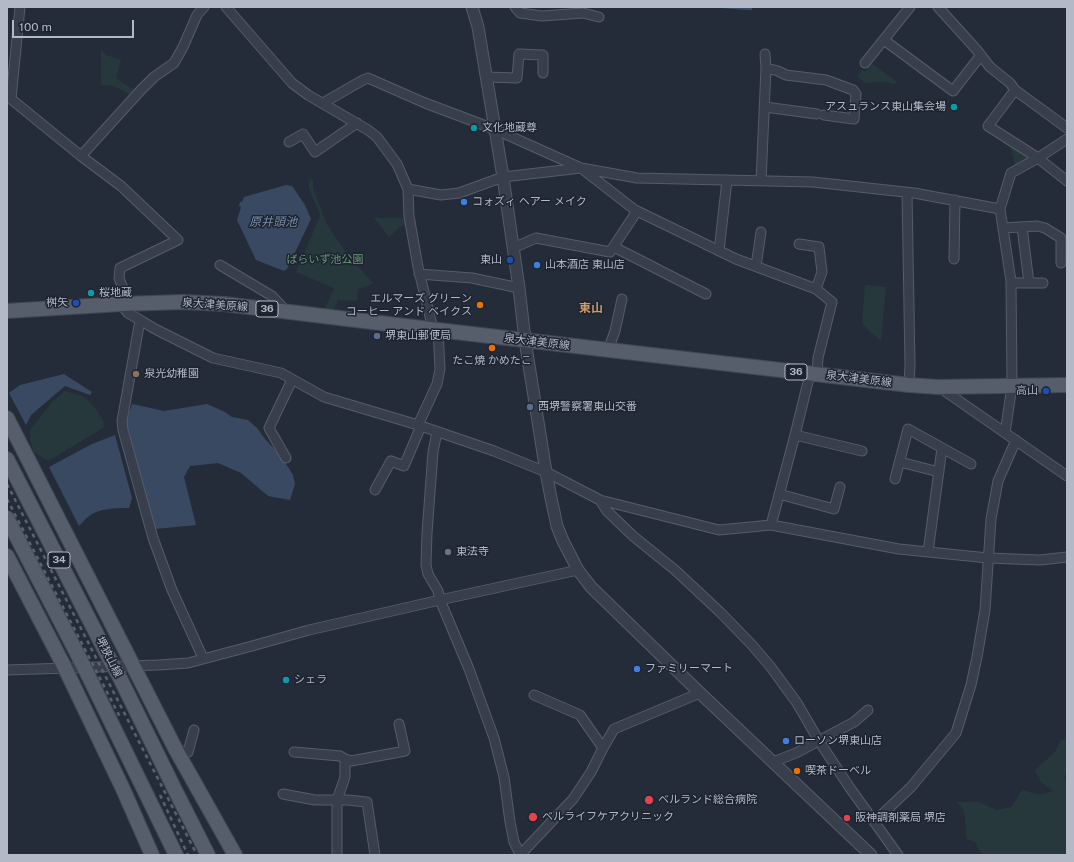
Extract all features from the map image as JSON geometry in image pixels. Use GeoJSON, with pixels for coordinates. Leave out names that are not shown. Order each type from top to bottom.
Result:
{"type":"FeatureCollection","features":[{"type":"Feature","properties":{"kind":"main road","name":"泉大津美原線"},"geometry":{"type":"LineString","coordinates":[[7,311],[183,302],[224,304],[909,385],[1067,385]]}},
{"type":"Feature","properties":{"kind":"main road"},"geometry":{"type":"LineString","coordinates":[[7,418],[176,750],[235,855]]}},
{"type":"Feature","properties":{"kind":"main road","name":"堺狭山線"},"geometry":{"type":"LineString","coordinates":[[7,459],[118,674],[208,855]]}},
{"type":"Feature","properties":{"kind":"main road","name":"34"},"geometry":{"type":"LineString","coordinates":[[7,518],[81,661],[176,855]]}},
{"type":"Feature","properties":{"kind":"main road"},"geometry":{"type":"LineString","coordinates":[[7,556],[65,668],[123,789],[152,855]]}},
{"type":"Feature","properties":{"kind":"street"},"geometry":{"type":"LineString","coordinates":[[20,7],[11,99],[81,156],[121,186],[178,240],[120,268],[119,278],[128,313],[155,329],[213,358],[281,373],[324,397],[420,426],[494,451],[546,472],[600,500],[719,530],[771,525],[899,549],[988,558],[1040,560],[1067,557]]}},
{"type":"Feature","properties":{"kind":"street"},"geometry":{"type":"LineString","coordinates":[[81,156],[140,91],[154,77],[174,63],[183,47],[196,16],[204,7]]}},
{"type":"Feature","properties":{"kind":"street"},"geometry":{"type":"LineString","coordinates":[[226,7],[292,83],[308,95],[357,123],[377,137],[397,164],[408,189],[409,216],[419,274],[436,329],[440,369],[437,384],[404,466],[392,461],[375,490]]}},
{"type":"Feature","properties":{"kind":"street"},"geometry":{"type":"LineString","coordinates":[[472,7],[478,27],[503,177],[525,340],[546,472],[557,526],[563,541],[578,570],[591,588],[871,855]]}},
{"type":"Feature","properties":{"kind":"street"},"geometry":{"type":"LineString","coordinates":[[515,7],[520,13],[582,10],[599,17]]}},
{"type":"Feature","properties":{"kind":"street"},"geometry":{"type":"LineString","coordinates":[[866,63],[910,7]]}},
{"type":"Feature","properties":{"kind":"street"},"geometry":{"type":"LineString","coordinates":[[938,7],[990,67],[1010,82],[1015,90],[1067,128]]}},
{"type":"Feature","properties":{"kind":"street"},"geometry":{"type":"LineString","coordinates":[[884,40],[953,91],[981,55]]}},
{"type":"Feature","properties":{"kind":"street"},"geometry":{"type":"LineString","coordinates":[[486,77],[517,78],[519,54],[544,55],[543,73]]}},
{"type":"Feature","properties":{"kind":"street"},"geometry":{"type":"LineString","coordinates":[[761,181],[765,107],[765,54]]}},
{"type":"Feature","properties":{"kind":"street"},"geometry":{"type":"LineString","coordinates":[[765,107],[854,119],[856,94],[853,90],[826,80],[786,75],[766,68]]}},
{"type":"Feature","properties":{"kind":"street"},"geometry":{"type":"LineString","coordinates":[[323,103],[368,78],[426,103],[494,129],[581,168],[637,211],[736,259],[816,289],[832,302],[818,358],[795,435],[771,525]]}},
{"type":"Feature","properties":{"kind":"street"},"geometry":{"type":"LineString","coordinates":[[1015,90],[988,126],[1038,158],[1067,181]]}},
{"type":"Feature","properties":{"kind":"street"},"geometry":{"type":"LineString","coordinates":[[289,142],[303,134],[315,152],[357,123]]}},
{"type":"Feature","properties":{"kind":"street"},"geometry":{"type":"LineString","coordinates":[[1005,433],[1012,386],[1011,283],[1000,209],[1011,173],[1067,139]]}},
{"type":"Feature","properties":{"kind":"street"},"geometry":{"type":"LineString","coordinates":[[408,189],[441,195],[459,193],[503,177],[581,168],[637,178],[813,182],[907,193],[955,200],[1000,209]]}},
{"type":"Feature","properties":{"kind":"street"},"geometry":{"type":"LineString","coordinates":[[719,251],[727,180]]}},
{"type":"Feature","properties":{"kind":"street"},"geometry":{"type":"LineString","coordinates":[[907,193],[909,385]]}},
{"type":"Feature","properties":{"kind":"street"},"geometry":{"type":"LineString","coordinates":[[954,259],[955,200]]}},
{"type":"Feature","properties":{"kind":"street"},"geometry":{"type":"LineString","coordinates":[[513,248],[536,238],[610,252],[637,211]]}},
{"type":"Feature","properties":{"kind":"street"},"geometry":{"type":"LineString","coordinates":[[1003,228],[1037,226],[1045,228],[1061,238],[1061,263]]}},
{"type":"Feature","properties":{"kind":"street"},"geometry":{"type":"LineString","coordinates":[[1022,227],[1029,283]]}},
{"type":"Feature","properties":{"kind":"street"},"geometry":{"type":"LineString","coordinates":[[756,266],[761,232]]}},
{"type":"Feature","properties":{"kind":"street"},"geometry":{"type":"LineString","coordinates":[[799,244],[819,248],[822,272],[816,289]]}},
{"type":"Feature","properties":{"kind":"street"},"geometry":{"type":"LineString","coordinates":[[614,247],[706,294]]}},
{"type":"Feature","properties":{"kind":"street"},"geometry":{"type":"LineString","coordinates":[[220,265],[272,296],[286,311]]}},
{"type":"Feature","properties":{"kind":"street"},"geometry":{"type":"LineString","coordinates":[[419,274],[472,278],[519,288]]}},
{"type":"Feature","properties":{"kind":"street"},"geometry":{"type":"LineString","coordinates":[[1011,283],[1043,283]]}},
{"type":"Feature","properties":{"kind":"street"},"geometry":{"type":"LineString","coordinates":[[608,350],[615,331],[622,299]]}},
{"type":"Feature","properties":{"kind":"street"},"geometry":{"type":"LineString","coordinates":[[140,320],[122,421],[153,538],[172,590],[204,658]]}},
{"type":"Feature","properties":{"kind":"street"},"geometry":{"type":"LineString","coordinates":[[286,458],[269,428],[292,380]]}},
{"type":"Feature","properties":{"kind":"street"},"geometry":{"type":"LineString","coordinates":[[938,386],[1067,476]]}},
{"type":"Feature","properties":{"kind":"street"},"geometry":{"type":"LineString","coordinates":[[896,479],[908,429],[971,464]]}},
{"type":"Feature","properties":{"kind":"street"},"geometry":{"type":"LineString","coordinates":[[437,432],[433,452],[426,565],[428,574],[438,591],[440,600],[472,676],[494,738],[504,777],[514,842],[520,855],[574,799],[591,772],[602,748],[614,729],[700,693]]}},
{"type":"Feature","properties":{"kind":"street"},"geometry":{"type":"LineString","coordinates":[[795,435],[862,451]]}},
{"type":"Feature","properties":{"kind":"street"},"geometry":{"type":"LineString","coordinates":[[874,822],[911,787],[956,733],[971,686],[985,610],[991,519],[998,481],[1016,440]]}},
{"type":"Feature","properties":{"kind":"street"},"geometry":{"type":"LineString","coordinates":[[928,552],[942,448]]}},
{"type":"Feature","properties":{"kind":"street"},"geometry":{"type":"LineString","coordinates":[[900,462],[939,472]]}},
{"type":"Feature","properties":{"kind":"street"},"geometry":{"type":"LineString","coordinates":[[779,494],[834,509],[840,486]]}},
{"type":"Feature","properties":{"kind":"street"},"geometry":{"type":"LineString","coordinates":[[600,500],[607,511],[633,536],[675,570],[720,613],[751,644],[770,666],[797,703],[819,741],[850,788],[898,855]]}},
{"type":"Feature","properties":{"kind":"street"},"geometry":{"type":"LineString","coordinates":[[7,670],[188,663],[309,630],[578,570]]}},
{"type":"Feature","properties":{"kind":"street"},"geometry":{"type":"LineString","coordinates":[[534,696],[580,716],[602,748]]}},
{"type":"Feature","properties":{"kind":"street"},"geometry":{"type":"LineString","coordinates":[[773,762],[796,753],[854,722],[868,710]]}},
{"type":"Feature","properties":{"kind":"street"},"geometry":{"type":"LineString","coordinates":[[294,752],[340,756],[351,761],[405,751],[399,724]]}},
{"type":"Feature","properties":{"kind":"street"},"geometry":{"type":"LineString","coordinates":[[176,750],[188,752],[194,730]]}},
{"type":"Feature","properties":{"kind":"street"},"geometry":{"type":"LineString","coordinates":[[337,855],[337,800],[345,778],[345,759]]}},
{"type":"Feature","properties":{"kind":"street"},"geometry":{"type":"LineString","coordinates":[[283,794],[315,800],[367,802],[375,855]]}},
{"type":"Feature","properties":{"kind":"green space"},"geometry":{"type":"Polygon","coordinates":[[[101,50],[106,55],[121,60],[116,78],[134,90],[130,95],[114,86],[101,85],[101,50]]]}},
{"type":"Feature","properties":{"kind":"green space"},"geometry":{"type":"Polygon","coordinates":[[[872,64],[897,82],[895,84],[882,82],[866,83],[857,77],[862,70],[865,72],[872,64]]]}},
{"type":"Feature","properties":{"kind":"green space"},"geometry":{"type":"Polygon","coordinates":[[[1009,144],[1028,157],[1028,161],[1015,167],[1009,144]]]}},
{"type":"Feature","properties":{"kind":"green space","name":"ばらいず池公園"},"geometry":{"type":"Polygon","coordinates":[[[309,179],[313,180],[313,188],[326,223],[349,257],[373,283],[358,289],[357,301],[338,300],[333,312],[324,310],[334,288],[296,272],[320,216],[309,189],[309,179]]]}},
{"type":"Feature","properties":{"kind":"green space"},"geometry":{"type":"Polygon","coordinates":[[[374,218],[403,218],[406,224],[400,227],[389,237],[374,218]]]}},
{"type":"Feature","properties":{"kind":"green space"},"geometry":{"type":"Polygon","coordinates":[[[865,285],[886,287],[881,341],[862,324],[865,285]]]}},
{"type":"Feature","properties":{"kind":"green space"},"geometry":{"type":"Polygon","coordinates":[[[65,391],[82,396],[92,404],[103,420],[104,427],[48,461],[34,452],[30,440],[30,430],[53,401],[65,391]]]}},
{"type":"Feature","properties":{"kind":"green space"},"geometry":{"type":"Polygon","coordinates":[[[1067,739],[1067,770],[1064,778],[1067,784],[1067,855],[982,855],[975,842],[967,839],[964,811],[957,802],[978,802],[997,810],[1011,807],[1022,790],[1038,794],[1053,791],[1041,782],[1035,770],[1055,752],[1061,740],[1067,739]]]}},
{"type":"Feature","properties":{"kind":"water","name":"原井頭池"},"geometry":{"type":"Polygon","coordinates":[[[286,185],[292,186],[305,205],[311,219],[287,269],[284,271],[256,260],[237,220],[241,207],[239,206],[240,202],[242,202],[244,197],[286,185]]]}},
{"type":"Feature","properties":{"kind":"water"},"geometry":{"type":"Polygon","coordinates":[[[64,374],[92,392],[90,395],[65,386],[31,415],[26,425],[9,393],[20,385],[64,374]]]}},
{"type":"Feature","properties":{"kind":"water"},"geometry":{"type":"Polygon","coordinates":[[[132,404],[164,411],[207,404],[225,412],[232,417],[248,420],[257,428],[279,454],[293,475],[295,484],[290,500],[268,496],[241,473],[218,463],[190,466],[184,477],[196,525],[155,529],[126,423],[132,404]]]}},
{"type":"Feature","properties":{"kind":"water"},"geometry":{"type":"Polygon","coordinates":[[[115,435],[132,498],[129,508],[107,509],[97,512],[92,514],[79,526],[49,467],[92,444],[115,435]]]}},
{"type":"Feature","properties":{"kind":"waterway"},"geometry":{"type":"LineString","coordinates":[[724,7],[751,9]]}},
{"type":"Feature","properties":{"kind":"railway"},"geometry":{"type":"LineString","coordinates":[[7,484],[197,855]]}},
{"type":"Feature","properties":{"kind":"railway"},"geometry":{"type":"LineString","coordinates":[[7,499],[120,717]]}},
{"type":"Feature","properties":{"kind":"railway"},"geometry":{"type":"LineString","coordinates":[[160,795],[188,855]]}},
{"type":"Feature","properties":{"kind":"place","name":"アスュランス東山集会場"},"geometry":{"type":"Point","coordinates":[954,107]}},
{"type":"Feature","properties":{"kind":"place","name":"文化地蔵尊"},"geometry":{"type":"Point","coordinates":[474,128]}},
{"type":"Feature","properties":{"kind":"place","name":"コォズィ ヘアー メイク"},"geometry":{"type":"Point","coordinates":[464,202]}},
{"type":"Feature","properties":{"kind":"place","name":"東山"},"geometry":{"type":"Point","coordinates":[510,260]}},
{"type":"Feature","properties":{"kind":"place","name":"山本酒店 東山店"},"geometry":{"type":"Point","coordinates":[537,265]}},
{"type":"Feature","properties":{"kind":"place","name":"桜地蔵"},"geometry":{"type":"Point","coordinates":[91,293]}},
{"type":"Feature","properties":{"kind":"place","name":"桝矢"},"geometry":{"type":"Point","coordinates":[76,303]}},
{"type":"Feature","properties":{"kind":"place","name":"エルマーズ グリーン コーヒー アンド ベイクス"},"geometry":{"type":"Point","coordinates":[480,305]}},
{"type":"Feature","properties":{"kind":"place","name":"堺東山郵便局"},"geometry":{"type":"Point","coordinates":[377,336]}},
{"type":"Feature","properties":{"kind":"place","name":"たこ焼 かめたこ"},"geometry":{"type":"Point","coordinates":[492,348]}},
{"type":"Feature","properties":{"kind":"place","name":"泉光幼稚園"},"geometry":{"type":"Point","coordinates":[136,374]}},
{"type":"Feature","properties":{"kind":"place","name":"高山"},"geometry":{"type":"Point","coordinates":[1046,391]}},
{"type":"Feature","properties":{"kind":"place","name":"西堺警察署東山交番"},"geometry":{"type":"Point","coordinates":[530,407]}},
{"type":"Feature","properties":{"kind":"place","name":"東法寺"},"geometry":{"type":"Point","coordinates":[448,552]}},
{"type":"Feature","properties":{"kind":"place","name":"ファミリーマート"},"geometry":{"type":"Point","coordinates":[637,669]}},
{"type":"Feature","properties":{"kind":"place","name":"シェラ"},"geometry":{"type":"Point","coordinates":[286,680]}},
{"type":"Feature","properties":{"kind":"place","name":"ローソン堺東山店"},"geometry":{"type":"Point","coordinates":[786,741]}},
{"type":"Feature","properties":{"kind":"place","name":"喫茶ドーベル"},"geometry":{"type":"Point","coordinates":[797,771]}},
{"type":"Feature","properties":{"kind":"place","name":"ベルランド総合病院"},"geometry":{"type":"Point","coordinates":[649,800]}},
{"type":"Feature","properties":{"kind":"place","name":"ベルライフケアクリニック"},"geometry":{"type":"Point","coordinates":[533,817]}},
{"type":"Feature","properties":{"kind":"place","name":"阪神調剤薬局 堺店"},"geometry":{"type":"Point","coordinates":[847,818]}},
{"type":"Feature","properties":{"kind":"district","name":"東山"},"geometry":{"type":"Point","coordinates":[591,308]}}]}
